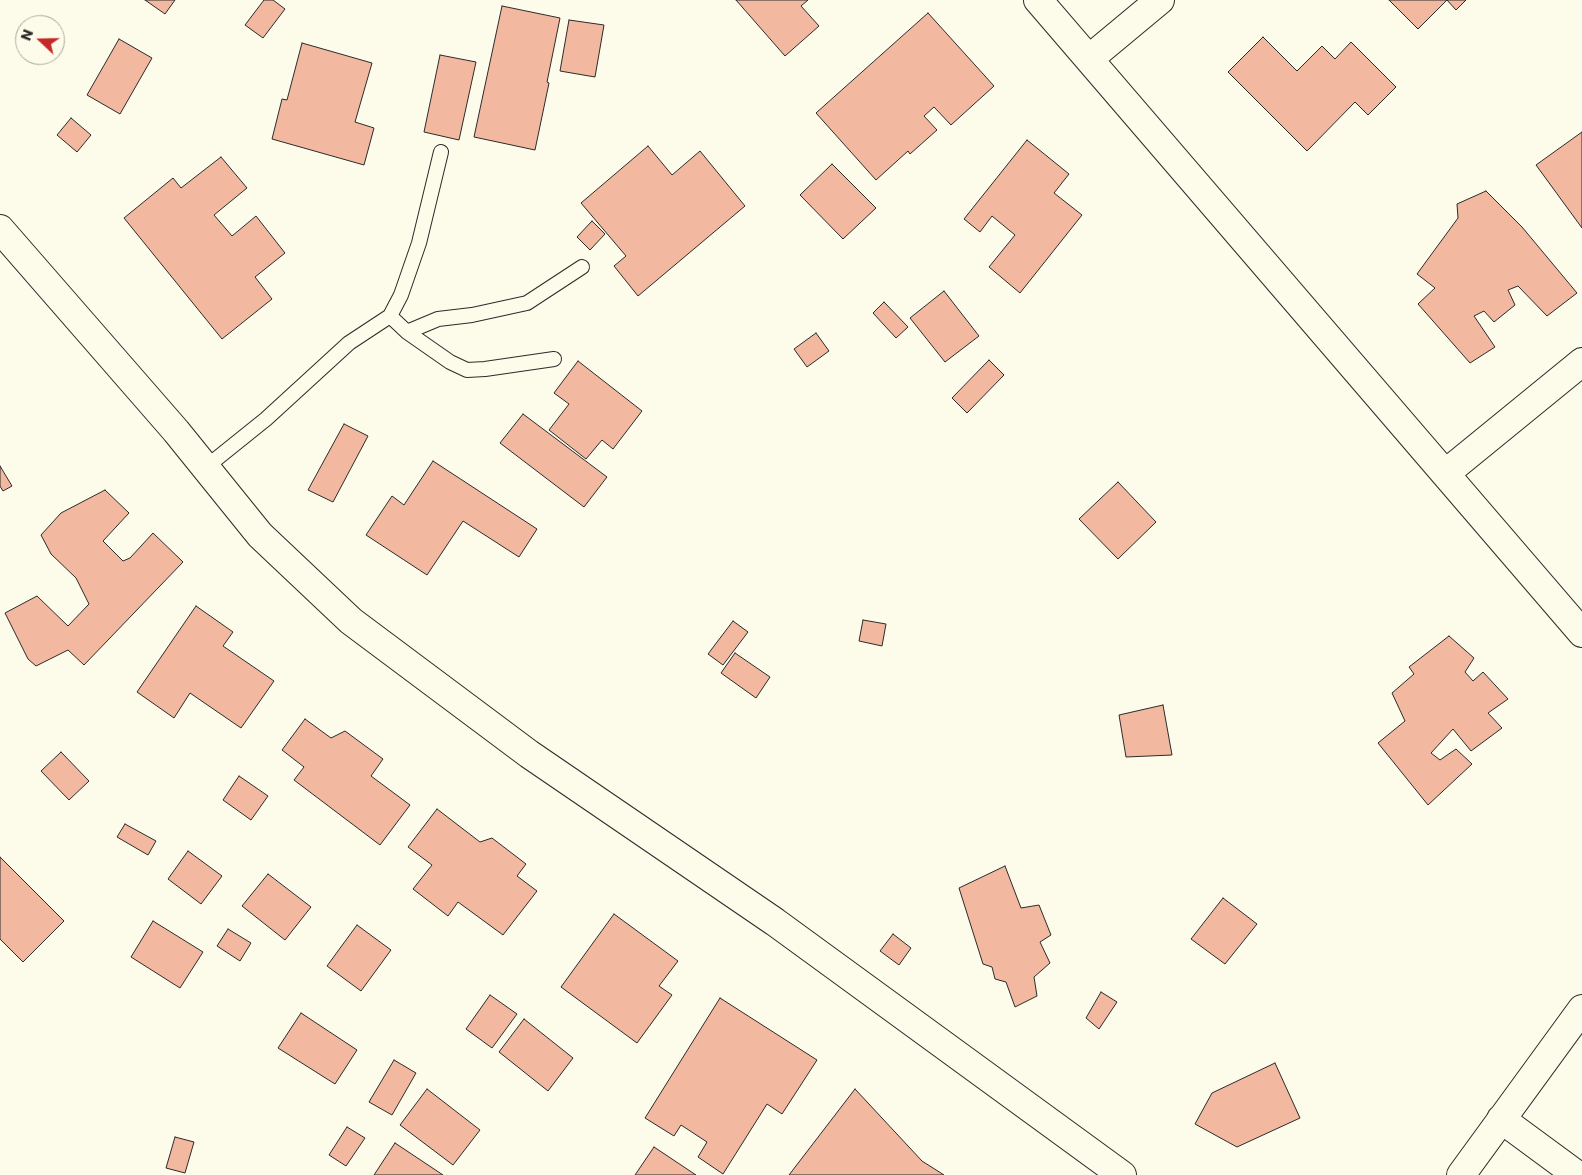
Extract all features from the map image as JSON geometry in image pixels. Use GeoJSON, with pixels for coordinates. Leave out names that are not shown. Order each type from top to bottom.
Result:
{"type":"FeatureCollection","features":[{"type":"Feature","properties":{"kind":"street"},"geometry":{"type":"LineString","coordinates":[[1038,0],[1582,633]]}},
{"type":"Feature","properties":{"kind":"street"},"geometry":{"type":"LineString","coordinates":[[1089,59],[1160,0]]}},
{"type":"Feature","properties":{"kind":"street"},"geometry":{"type":"LineString","coordinates":[[0,229],[176,431],[260,535],[351,621],[529,754],[775,922],[1122,1175]]}},
{"type":"Feature","properties":{"kind":"street"},"geometry":{"type":"LineString","coordinates":[[1446,473],[1582,362]]}},
{"type":"Feature","properties":{"kind":"street"},"geometry":{"type":"LineString","coordinates":[[1461,1175],[1582,1009]]}},
{"type":"Feature","properties":{"kind":"street"},"geometry":{"type":"LineString","coordinates":[[1501,1119],[1577,1175]]}},
{"type":"Feature","properties":{"kind":"lane"},"geometry":{"type":"LineString","coordinates":[[205,468],[266,419],[349,343],[390,316],[401,295],[419,243],[441,152]]}},
{"type":"Feature","properties":{"kind":"lane"},"geometry":{"type":"LineString","coordinates":[[407,332],[438,319],[472,315],[527,303],[582,267]]}},
{"type":"Feature","properties":{"kind":"lane"},"geometry":{"type":"LineString","coordinates":[[390,316],[407,332],[450,362],[467,370],[485,370],[554,359]]}},
{"type":"Feature","properties":{"kind":"building"},"geometry":{"type":"Polygon","coordinates":[[[145,0],[175,0],[165,14],[145,0]]]}},
{"type":"Feature","properties":{"kind":"building"},"geometry":{"type":"Polygon","coordinates":[[[264,0],[273,0],[285,9],[263,38],[245,25],[264,0]]]}},
{"type":"Feature","properties":{"kind":"building"},"geometry":{"type":"Polygon","coordinates":[[[736,0],[808,0],[801,6],[819,26],[785,56],[736,0]]]}},
{"type":"Feature","properties":{"kind":"building"},"geometry":{"type":"Polygon","coordinates":[[[1389,0],[1447,0],[1418,29],[1389,0]]]}},
{"type":"Feature","properties":{"kind":"building"},"geometry":{"type":"Polygon","coordinates":[[[1447,0],[1466,0],[1456,10],[1447,0]]]}},
{"type":"Feature","properties":{"kind":"building"},"geometry":{"type":"Polygon","coordinates":[[[502,6],[560,18],[535,150],[474,137],[502,6]]]}},
{"type":"Feature","properties":{"kind":"building"},"geometry":{"type":"Polygon","coordinates":[[[928,13],[994,86],[951,125],[934,107],[924,116],[937,130],[910,154],[908,151],[876,180],[816,113],[928,13]]]}},
{"type":"Feature","properties":{"kind":"building"},"geometry":{"type":"Polygon","coordinates":[[[569,20],[604,25],[595,77],[560,71],[569,20]]]}},
{"type":"Feature","properties":{"kind":"building"},"geometry":{"type":"Polygon","coordinates":[[[1263,37],[1297,71],[1322,46],[1335,59],[1351,42],[1396,87],[1368,115],[1355,102],[1307,151],[1228,72],[1263,37]]]}},
{"type":"Feature","properties":{"kind":"building"},"geometry":{"type":"Polygon","coordinates":[[[119,39],[152,58],[120,114],[87,95],[119,39]]]}},
{"type":"Feature","properties":{"kind":"building"},"geometry":{"type":"Polygon","coordinates":[[[302,43],[372,63],[355,122],[374,128],[364,165],[272,139],[282,99],[287,100],[302,43]]]}},
{"type":"Feature","properties":{"kind":"building"},"geometry":{"type":"Polygon","coordinates":[[[440,55],[476,62],[459,140],[424,132],[440,55]]]}},
{"type":"Feature","properties":{"kind":"building"},"geometry":{"type":"Polygon","coordinates":[[[71,118],[91,135],[77,152],[57,135],[71,118]]]}},
{"type":"Feature","properties":{"kind":"building"},"geometry":{"type":"Polygon","coordinates":[[[1582,132],[1582,228],[1536,165],[1582,132]]]}},
{"type":"Feature","properties":{"kind":"building"},"geometry":{"type":"Polygon","coordinates":[[[1027,140],[1069,174],[1054,193],[1082,215],[1020,293],[989,267],[1015,235],[992,216],[980,232],[964,219],[1027,140]]]}},
{"type":"Feature","properties":{"kind":"building"},"geometry":{"type":"Polygon","coordinates":[[[648,146],[672,175],[700,151],[745,206],[638,296],[614,266],[626,256],[581,203],[648,146]]]}},
{"type":"Feature","properties":{"kind":"building"},"geometry":{"type":"Polygon","coordinates":[[[221,157],[247,188],[214,215],[232,236],[256,216],[285,253],[255,277],[272,299],[222,339],[124,218],[173,178],[181,188],[221,157]]]}},
{"type":"Feature","properties":{"kind":"building"},"geometry":{"type":"Polygon","coordinates":[[[832,164],[876,208],[843,239],[800,195],[832,164]]]}},
{"type":"Feature","properties":{"kind":"building"},"geometry":{"type":"Polygon","coordinates":[[[1486,191],[1522,227],[1577,293],[1547,316],[1518,286],[1508,290],[1515,305],[1494,322],[1484,311],[1474,316],[1495,347],[1470,363],[1418,304],[1435,288],[1417,274],[1458,218],[1457,204],[1486,191]]]}},
{"type":"Feature","properties":{"kind":"building"},"geometry":{"type":"Polygon","coordinates":[[[592,221],[605,234],[590,250],[577,237],[592,221]]]}},
{"type":"Feature","properties":{"kind":"building"},"geometry":{"type":"Polygon","coordinates":[[[944,291],[979,336],[945,362],[910,318],[944,291]]]}},
{"type":"Feature","properties":{"kind":"building"},"geometry":{"type":"Polygon","coordinates":[[[884,302],[908,327],[896,338],[873,313],[884,302]]]}},
{"type":"Feature","properties":{"kind":"building"},"geometry":{"type":"Polygon","coordinates":[[[816,333],[829,351],[807,367],[794,349],[816,333]]]}},
{"type":"Feature","properties":{"kind":"building"},"geometry":{"type":"Polygon","coordinates":[[[989,360],[1004,375],[967,413],[952,398],[989,360]]]}},
{"type":"Feature","properties":{"kind":"building"},"geometry":{"type":"Polygon","coordinates":[[[578,361],[642,411],[613,449],[602,440],[586,459],[549,430],[569,404],[554,393],[578,361]]]}},
{"type":"Feature","properties":{"kind":"building"},"geometry":{"type":"Polygon","coordinates":[[[523,414],[607,477],[584,507],[500,443],[523,414]]]}},
{"type":"Feature","properties":{"kind":"building"},"geometry":{"type":"Polygon","coordinates":[[[344,424],[368,436],[333,502],[308,490],[344,424]]]}},
{"type":"Feature","properties":{"kind":"building"},"geometry":{"type":"Polygon","coordinates":[[[433,461],[537,529],[519,557],[463,521],[427,575],[366,535],[392,496],[404,505],[433,461]]]}},
{"type":"Feature","properties":{"kind":"building"},"geometry":{"type":"Polygon","coordinates":[[[0,466],[12,486],[3,491],[0,486],[0,466]]]}},
{"type":"Feature","properties":{"kind":"building"},"geometry":{"type":"Polygon","coordinates":[[[1118,482],[1156,522],[1118,559],[1079,519],[1118,482]]]}},
{"type":"Feature","properties":{"kind":"building"},"geometry":{"type":"Polygon","coordinates":[[[105,490],[129,513],[103,541],[123,561],[130,558],[153,533],[183,562],[84,665],[68,650],[36,666],[28,659],[5,613],[37,596],[68,626],[89,604],[76,578],[51,554],[41,535],[61,513],[105,490]]]}},
{"type":"Feature","properties":{"kind":"building"},"geometry":{"type":"Polygon","coordinates":[[[196,606],[233,632],[223,646],[274,681],[241,728],[190,693],[174,718],[137,692],[196,606]]]}},
{"type":"Feature","properties":{"kind":"building"},"geometry":{"type":"Polygon","coordinates":[[[863,620],[886,624],[882,646],[859,641],[863,620]]]}},
{"type":"Feature","properties":{"kind":"building"},"geometry":{"type":"Polygon","coordinates":[[[733,621],[748,632],[723,665],[708,654],[733,621]]]}},
{"type":"Feature","properties":{"kind":"building"},"geometry":{"type":"Polygon","coordinates":[[[1449,636],[1474,658],[1465,672],[1473,681],[1483,672],[1508,699],[1488,713],[1502,728],[1471,751],[1453,729],[1431,753],[1440,760],[1456,749],[1472,764],[1428,805],[1378,743],[1405,721],[1392,693],[1414,674],[1409,667],[1449,636]]]}},
{"type":"Feature","properties":{"kind":"building"},"geometry":{"type":"Polygon","coordinates":[[[735,653],[770,677],[756,698],[721,673],[735,653]]]}},
{"type":"Feature","properties":{"kind":"building"},"geometry":{"type":"Polygon","coordinates":[[[1163,705],[1172,755],[1126,757],[1119,715],[1163,705]]]}},
{"type":"Feature","properties":{"kind":"building"},"geometry":{"type":"Polygon","coordinates":[[[305,719],[331,738],[345,731],[383,759],[371,776],[410,805],[380,845],[294,780],[304,767],[282,750],[305,719]]]}},
{"type":"Feature","properties":{"kind":"building"},"geometry":{"type":"Polygon","coordinates":[[[61,752],[89,781],[69,800],[41,771],[61,752]]]}},
{"type":"Feature","properties":{"kind":"building"},"geometry":{"type":"Polygon","coordinates":[[[239,776],[268,796],[251,820],[223,800],[239,776]]]}},
{"type":"Feature","properties":{"kind":"building"},"geometry":{"type":"Polygon","coordinates":[[[437,809],[480,842],[492,838],[526,864],[517,876],[537,891],[503,935],[458,902],[448,916],[413,889],[432,865],[408,847],[437,809]]]}},
{"type":"Feature","properties":{"kind":"building"},"geometry":{"type":"Polygon","coordinates":[[[125,824],[156,841],[148,855],[117,837],[125,824]]]}},
{"type":"Feature","properties":{"kind":"building"},"geometry":{"type":"Polygon","coordinates":[[[188,851],[222,876],[201,904],[168,879],[188,851]]]}},
{"type":"Feature","properties":{"kind":"building"},"geometry":{"type":"Polygon","coordinates":[[[0,857],[64,921],[23,962],[0,939],[0,857]]]}},
{"type":"Feature","properties":{"kind":"building"},"geometry":{"type":"Polygon","coordinates":[[[1005,866],[1021,908],[1039,905],[1051,935],[1040,942],[1050,963],[1034,977],[1037,996],[1015,1007],[1006,982],[995,979],[992,967],[983,964],[959,888],[1005,866]]]}},
{"type":"Feature","properties":{"kind":"building"},"geometry":{"type":"Polygon","coordinates":[[[268,874],[311,907],[285,940],[242,906],[268,874]]]}},
{"type":"Feature","properties":{"kind":"building"},"geometry":{"type":"Polygon","coordinates":[[[1223,898],[1257,924],[1225,964],[1191,939],[1223,898]]]}},
{"type":"Feature","properties":{"kind":"building"},"geometry":{"type":"Polygon","coordinates":[[[614,914],[678,961],[659,986],[672,995],[637,1043],[561,987],[614,914]]]}},
{"type":"Feature","properties":{"kind":"building"},"geometry":{"type":"Polygon","coordinates":[[[153,921],[203,952],[180,988],[131,957],[153,921]]]}},
{"type":"Feature","properties":{"kind":"building"},"geometry":{"type":"Polygon","coordinates":[[[357,925],[391,950],[361,991],[327,966],[357,925]]]}},
{"type":"Feature","properties":{"kind":"building"},"geometry":{"type":"Polygon","coordinates":[[[228,929],[251,943],[240,961],[217,946],[228,929]]]}},
{"type":"Feature","properties":{"kind":"building"},"geometry":{"type":"Polygon","coordinates":[[[893,934],[911,948],[899,965],[880,951],[893,934]]]}},
{"type":"Feature","properties":{"kind":"building"},"geometry":{"type":"Polygon","coordinates":[[[1101,992],[1117,1002],[1099,1029],[1086,1018],[1101,992]]]}},
{"type":"Feature","properties":{"kind":"building"},"geometry":{"type":"Polygon","coordinates":[[[490,995],[517,1014],[492,1048],[466,1029],[490,995]]]}},
{"type":"Feature","properties":{"kind":"building"},"geometry":{"type":"Polygon","coordinates":[[[720,998],[817,1060],[782,1114],[767,1104],[723,1174],[698,1157],[707,1142],[681,1125],[674,1136],[645,1118],[720,998]]]}},
{"type":"Feature","properties":{"kind":"building"},"geometry":{"type":"Polygon","coordinates":[[[301,1013],[357,1050],[335,1084],[278,1048],[301,1013]]]}},
{"type":"Feature","properties":{"kind":"building"},"geometry":{"type":"Polygon","coordinates":[[[524,1019],[573,1058],[548,1091],[499,1052],[524,1019]]]}},
{"type":"Feature","properties":{"kind":"building"},"geometry":{"type":"Polygon","coordinates":[[[394,1060],[416,1073],[392,1115],[369,1102],[394,1060]]]}},
{"type":"Feature","properties":{"kind":"building"},"geometry":{"type":"Polygon","coordinates":[[[1275,1063],[1300,1118],[1237,1147],[1195,1124],[1212,1093],[1275,1063]]]}},
{"type":"Feature","properties":{"kind":"building"},"geometry":{"type":"Polygon","coordinates":[[[427,1089],[480,1130],[453,1165],[400,1125],[427,1089]]]}},
{"type":"Feature","properties":{"kind":"building"},"geometry":{"type":"Polygon","coordinates":[[[855,1089],[922,1161],[944,1175],[789,1175],[855,1089]]]}},
{"type":"Feature","properties":{"kind":"building"},"geometry":{"type":"Polygon","coordinates":[[[347,1127],[365,1138],[346,1166],[329,1155],[347,1127]]]}},
{"type":"Feature","properties":{"kind":"building"},"geometry":{"type":"Polygon","coordinates":[[[175,1137],[194,1142],[185,1173],[166,1168],[175,1137]]]}},
{"type":"Feature","properties":{"kind":"building"},"geometry":{"type":"Polygon","coordinates":[[[395,1143],[443,1175],[374,1175],[395,1143]]]}},
{"type":"Feature","properties":{"kind":"building"},"geometry":{"type":"Polygon","coordinates":[[[654,1147],[696,1175],[635,1175],[654,1147]]]}}]}
